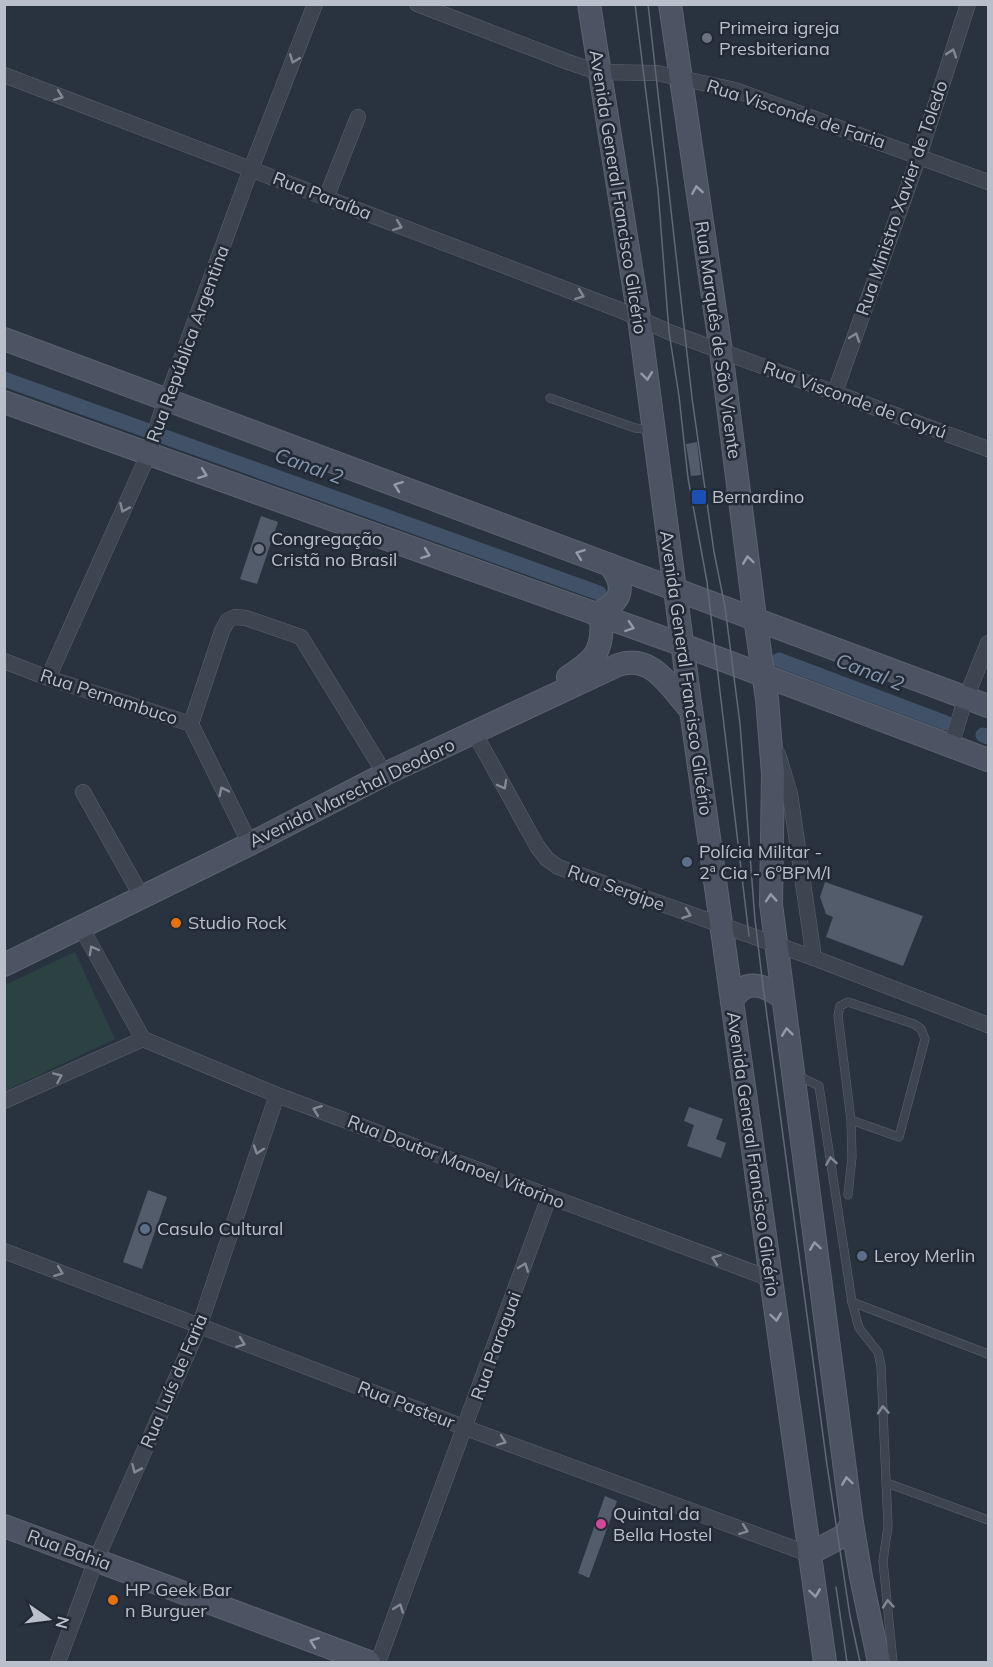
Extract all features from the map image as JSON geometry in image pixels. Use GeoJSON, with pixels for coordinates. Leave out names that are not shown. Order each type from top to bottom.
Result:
{"type":"FeatureCollection","features":[{"type":"Feature","properties":{"kind":"main road","name":"Avenida General Francisco Glicério"},"geometry":{"type":"LineString","coordinates":[[589,4],[598,72],[639,318],[691,710],[825,1662]]}},
{"type":"Feature","properties":{"kind":"main road","name":"Rua Marquês de São Vicente"},"geometry":{"type":"LineString","coordinates":[[670,4],[721,351],[770,728]]}},
{"type":"Feature","properties":{"kind":"main road"},"geometry":{"type":"LineString","coordinates":[[4,339],[163,407],[610,565],[988,706]]}},
{"type":"Feature","properties":{"kind":"main road"},"geometry":{"type":"LineString","coordinates":[[4,402],[150,447],[988,760]]}},
{"type":"Feature","properties":{"kind":"main road"},"geometry":{"type":"LineString","coordinates":[[598,615],[609,608],[621,589],[620,581],[610,565]]}},
{"type":"Feature","properties":{"kind":"main road"},"geometry":{"type":"LineString","coordinates":[[517,711],[590,662],[599,650],[602,641],[598,615]]}},
{"type":"Feature","properties":{"kind":"main road","name":"Avenida Marechal Deodoro"},"geometry":{"type":"LineString","coordinates":[[4,965],[386,774],[475,734],[517,711],[630,662],[642,663],[652,668],[691,710]]}},
{"type":"Feature","properties":{"kind":"main road"},"geometry":{"type":"LineString","coordinates":[[770,728],[773,774],[770,888],[776,945],[852,1523],[862,1584],[879,1662]]}},
{"type":"Feature","properties":{"kind":"main road"},"geometry":{"type":"LineString","coordinates":[[732,1001],[742,989],[754,986],[770,988],[783,998]]}},
{"type":"Feature","properties":{"kind":"main road"},"geometry":{"type":"LineString","coordinates":[[809,1554],[845,1535],[852,1523]]}},
{"type":"Feature","properties":{"kind":"main road","name":"Rua Bahia"},"geometry":{"type":"LineString","coordinates":[[4,1526],[369,1662]]}},
{"type":"Feature","properties":{"kind":"street","name":"Rua República Argentina"},"geometry":{"type":"LineString","coordinates":[[48,678],[150,447],[251,169],[315,4]]}},
{"type":"Feature","properties":{"kind":"street","name":"Rua Visconde de Faria"},"geometry":{"type":"LineString","coordinates":[[417,4],[598,72],[650,72],[735,90],[988,182]]}},
{"type":"Feature","properties":{"kind":"street","name":"Rua Ministro Xavier de Toledo"},"geometry":{"type":"LineString","coordinates":[[835,392],[919,156],[968,4]]}},
{"type":"Feature","properties":{"kind":"street","name":"Rua Paraíba"},"geometry":{"type":"LineString","coordinates":[[4,75],[721,351]]}},
{"type":"Feature","properties":{"kind":"street"},"geometry":{"type":"LineString","coordinates":[[326,198],[358,117]]}},
{"type":"Feature","properties":{"kind":"street","name":"Rua Visconde de Cayrú"},"geometry":{"type":"LineString","coordinates":[[721,351],[988,449]]}},
{"type":"Feature","properties":{"kind":"street"},"geometry":{"type":"LineString","coordinates":[[191,724],[222,631],[228,620],[235,617],[246,618],[301,638],[386,774]]}},
{"type":"Feature","properties":{"kind":"street"},"geometry":{"type":"LineString","coordinates":[[951,746],[966,698],[988,643]]}},
{"type":"Feature","properties":{"kind":"street","name":"Rua Pernambuco"},"geometry":{"type":"LineString","coordinates":[[4,661],[48,678],[191,724],[250,844]]}},
{"type":"Feature","properties":{"kind":"street","name":"Rua Marquês de São Vicente"},"geometry":{"type":"LineString","coordinates":[[770,728],[790,794],[814,958]]}},
{"type":"Feature","properties":{"kind":"street","name":"Rua Sergipe"},"geometry":{"type":"LineString","coordinates":[[475,734],[537,846],[552,863],[814,958],[988,1025]]}},
{"type":"Feature","properties":{"kind":"street"},"geometry":{"type":"LineString","coordinates":[[84,792],[142,897]]}},
{"type":"Feature","properties":{"kind":"street"},"geometry":{"type":"LineString","coordinates":[[4,1101],[143,1039],[81,927]]}},
{"type":"Feature","properties":{"kind":"street","name":"Rua Doutor Manoel Vitorino"},"geometry":{"type":"LineString","coordinates":[[143,1039],[277,1095],[771,1279]]}},
{"type":"Feature","properties":{"kind":"street","name":"Rua Luís de Faria"},"geometry":{"type":"LineString","coordinates":[[58,1662],[96,1560],[199,1327],[277,1095]]}},
{"type":"Feature","properties":{"kind":"street","name":"Rua Paraguai"},"geometry":{"type":"LineString","coordinates":[[378,1662],[466,1428],[549,1197]]}},
{"type":"Feature","properties":{"kind":"street","name":"Rua Pasteur"},"geometry":{"type":"LineString","coordinates":[[4,1251],[466,1428],[809,1554]]}},
{"type":"Feature","properties":{"kind":"lane"},"geometry":{"type":"LineString","coordinates":[[550,398],[635,428],[654,430]]}},
{"type":"Feature","properties":{"kind":"lane"},"geometry":{"type":"LineString","coordinates":[[848,1195],[852,1157],[851,1120],[838,1016],[840,1006],[848,1002],[914,1024],[921,1029],[925,1039],[899,1137],[851,1120]]}},
{"type":"Feature","properties":{"kind":"lane"},"geometry":{"type":"LineString","coordinates":[[792,1072],[819,1086],[852,1302],[859,1328],[878,1352],[881,1366],[888,1527],[883,1561],[893,1662]]}},
{"type":"Feature","properties":{"kind":"lane"},"geometry":{"type":"LineString","coordinates":[[852,1302],[988,1354]]}},
{"type":"Feature","properties":{"kind":"lane"},"geometry":{"type":"LineString","coordinates":[[887,1483],[988,1520]]}},
{"type":"Feature","properties":{"kind":"green space"},"geometry":{"type":"Polygon","coordinates":[[[75,952],[115,1039],[5,1091],[5,985],[75,952]]]}},
{"type":"Feature","properties":{"kind":"building"},"geometry":{"type":"Polygon","coordinates":[[[697,442],[701,475],[691,476],[686,444],[697,442]]]}},
{"type":"Feature","properties":{"kind":"building","name":"Congregação Cristã no Brasil"},"geometry":{"type":"Polygon","coordinates":[[[261,516],[278,522],[257,584],[240,579],[261,516]]]}},
{"type":"Feature","properties":{"kind":"building"},"geometry":{"type":"Polygon","coordinates":[[[825,882],[923,916],[903,966],[826,937],[833,917],[826,914],[820,897],[825,882]]]}},
{"type":"Feature","properties":{"kind":"building"},"geometry":{"type":"Polygon","coordinates":[[[689,1107],[723,1119],[716,1139],[726,1143],[721,1158],[687,1146],[694,1125],[684,1121],[689,1107]]]}},
{"type":"Feature","properties":{"kind":"building","name":"Casulo Cultural"},"geometry":{"type":"Polygon","coordinates":[[[148,1190],[167,1197],[142,1269],[123,1262],[148,1190]]]}},
{"type":"Feature","properties":{"kind":"building","name":"Quintal da Bella Hostel"},"geometry":{"type":"Polygon","coordinates":[[[605,1496],[617,1501],[589,1578],[578,1573],[605,1496]]]}},
{"type":"Feature","properties":{"kind":"waterway","name":"Canal 2"},"geometry":{"type":"LineString","coordinates":[[4,379],[599,593]]}},
{"type":"Feature","properties":{"kind":"waterway","name":"Canal 2"},"geometry":{"type":"LineString","coordinates":[[779,660],[946,723]]}},
{"type":"Feature","properties":{"kind":"waterway","name":"Canal 2"},"geometry":{"type":"LineString","coordinates":[[983,735],[988,737]]}},
{"type":"Feature","properties":{"kind":"tram line"},"geometry":{"type":"LineString","coordinates":[[635,4],[658,190],[669,332],[688,478],[707,582],[749,936]]}},
{"type":"Feature","properties":{"kind":"tram line"},"geometry":{"type":"LineString","coordinates":[[648,4],[692,398],[714,552],[725,607],[740,724],[755,920],[763,986],[827,1465],[850,1616],[860,1662]]}},
{"type":"Feature","properties":{"kind":"tram line"},"geometry":{"type":"LineString","coordinates":[[836,1587],[847,1662]]}},
{"type":"Feature","properties":{"kind":"place","name":"Primeira igreja Presbiteriana"},"geometry":{"type":"Point","coordinates":[707,38]}},
{"type":"Feature","properties":{"kind":"place","name":"Bernardino"},"geometry":{"type":"Point","coordinates":[699,497]}},
{"type":"Feature","properties":{"kind":"place","name":"Congregação Cristã no Brasil"},"geometry":{"type":"Point","coordinates":[259,549]}},
{"type":"Feature","properties":{"kind":"place","name":"Polícia Militar - 2ª Cia - 6ºBPM/I"},"geometry":{"type":"Point","coordinates":[687,862]}},
{"type":"Feature","properties":{"kind":"place","name":"Studio Rock"},"geometry":{"type":"Point","coordinates":[176,923]}},
{"type":"Feature","properties":{"kind":"place","name":"Casulo Cultural"},"geometry":{"type":"Point","coordinates":[145,1229]}},
{"type":"Feature","properties":{"kind":"place","name":"Leroy Merlin"},"geometry":{"type":"Point","coordinates":[862,1256]}},
{"type":"Feature","properties":{"kind":"place","name":"Quintal da Bella Hostel"},"geometry":{"type":"Point","coordinates":[601,1524]}},
{"type":"Feature","properties":{"kind":"place","name":"HP Geek Bar n Burguer"},"geometry":{"type":"Point","coordinates":[113,1600]}}]}
